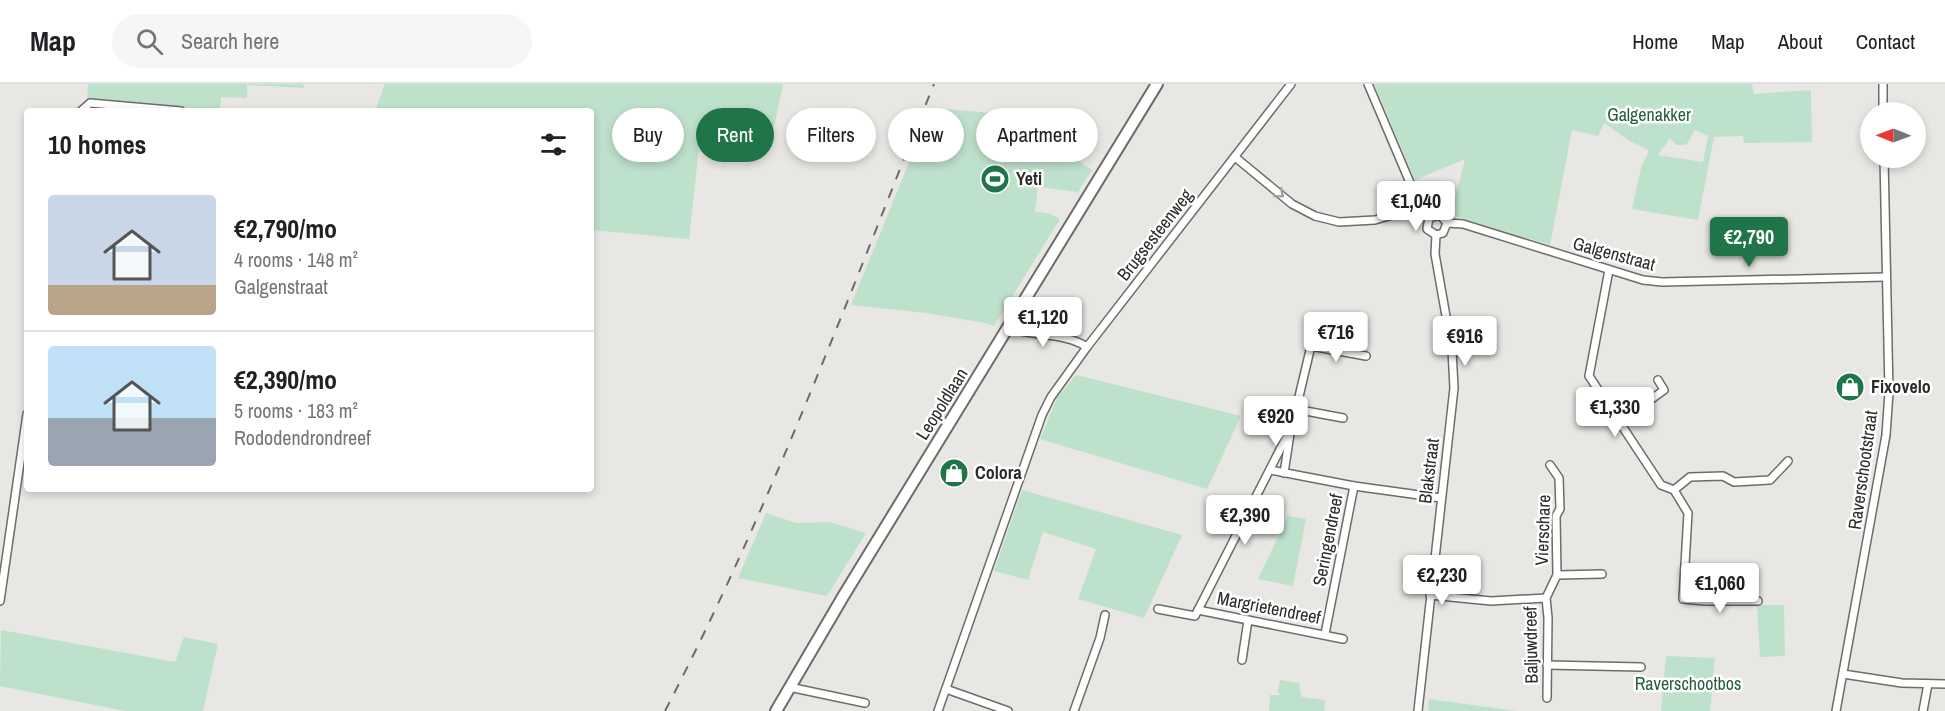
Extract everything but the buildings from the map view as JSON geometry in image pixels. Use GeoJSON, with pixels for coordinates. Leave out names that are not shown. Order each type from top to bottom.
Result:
{"type":"FeatureCollection","features":[{"type":"Feature","properties":{"kind":"main road","name":"Leopoldlaan"},"geometry":{"type":"LineString","coordinates":[[776,711],[1157,84]]}},
{"type":"Feature","properties":{"kind":"street","name":"Brugsesteenweg"},"geometry":{"type":"LineString","coordinates":[[938,711],[1042,415],[1051,397],[1087,346],[1291,84]]}},
{"type":"Feature","properties":{"kind":"street"},"geometry":{"type":"LineString","coordinates":[[1235,157],[1292,204],[1315,216],[1339,222],[1375,220],[1399,213],[1428,217],[1440,215],[1447,223],[1443,233],[1436,235],[1427,229],[1428,217],[1414,192],[1368,84]]}},
{"type":"Feature","properties":{"kind":"street"},"geometry":{"type":"LineString","coordinates":[[1883,84],[1883,102]]}},
{"type":"Feature","properties":{"kind":"street"},"geometry":{"type":"LineString","coordinates":[[85,108],[90,104],[142,108]]}},
{"type":"Feature","properties":{"kind":"street","name":"Raverschootstraat"},"geometry":{"type":"LineString","coordinates":[[1836,711],[1886,435],[1889,392],[1884,168]]}},
{"type":"Feature","properties":{"kind":"street","name":"Galgenstraat"},"geometry":{"type":"LineString","coordinates":[[1447,223],[1463,224],[1643,280],[1662,282],[1886,277]]}},
{"type":"Feature","properties":{"kind":"street","name":"Blakstraat"},"geometry":{"type":"LineString","coordinates":[[1418,711],[1454,388],[1452,350],[1435,254],[1436,235]]}},
{"type":"Feature","properties":{"kind":"street"},"geometry":{"type":"LineString","coordinates":[[1609,270],[1589,376],[1661,485],[1674,490],[1688,513],[1683,599],[1758,601]]}},
{"type":"Feature","properties":{"kind":"street"},"geometry":{"type":"LineString","coordinates":[[1008,328],[1023,334],[1074,339],[1087,346]]}},
{"type":"Feature","properties":{"kind":"street"},"geometry":{"type":"LineString","coordinates":[[1284,473],[1292,426],[1311,346],[1366,356]]}},
{"type":"Feature","properties":{"kind":"street"},"geometry":{"type":"LineString","coordinates":[[1620,422],[1664,390],[1658,380]]}},
{"type":"Feature","properties":{"kind":"street"},"geometry":{"type":"LineString","coordinates":[[1296,410],[1343,418]]}},
{"type":"Feature","properties":{"kind":"street"},"geometry":{"type":"LineString","coordinates":[[1198,609],[1292,426]]}},
{"type":"Feature","properties":{"kind":"street"},"geometry":{"type":"LineString","coordinates":[[0,601],[24,435]]}},
{"type":"Feature","properties":{"kind":"street"},"geometry":{"type":"LineString","coordinates":[[1674,490],[1690,477],[1723,476],[1734,482],[1770,480],[1788,461]]}},
{"type":"Feature","properties":{"kind":"street","name":"Vierschare"},"geometry":{"type":"LineString","coordinates":[[1546,598],[1557,575],[1556,516],[1560,509],[1559,478],[1550,465]]}},
{"type":"Feature","properties":{"kind":"street"},"geometry":{"type":"LineString","coordinates":[[1270,470],[1354,486],[1441,498]]}},
{"type":"Feature","properties":{"kind":"street","name":"Seringendreef"},"geometry":{"type":"LineString","coordinates":[[1325,634],[1354,486]]}},
{"type":"Feature","properties":{"kind":"street"},"geometry":{"type":"LineString","coordinates":[[1557,575],[1602,574]]}},
{"type":"Feature","properties":{"kind":"street","name":"Baljuwdreef"},"geometry":{"type":"LineString","coordinates":[[1430,595],[1491,601],[1546,598],[1547,698]]}},
{"type":"Feature","properties":{"kind":"street","name":"Margrietendreef"},"geometry":{"type":"LineString","coordinates":[[1158,609],[1196,616],[1198,609],[1343,639]]}},
{"type":"Feature","properties":{"kind":"street"},"geometry":{"type":"LineString","coordinates":[[1074,711],[1100,638],[1105,615]]}},
{"type":"Feature","properties":{"kind":"street"},"geometry":{"type":"LineString","coordinates":[[1242,660],[1248,620]]}},
{"type":"Feature","properties":{"kind":"street"},"geometry":{"type":"LineString","coordinates":[[1547,666],[1641,667]]}},
{"type":"Feature","properties":{"kind":"street"},"geometry":{"type":"LineString","coordinates":[[1843,674],[1882,681],[1945,684]]}},
{"type":"Feature","properties":{"kind":"street"},"geometry":{"type":"LineString","coordinates":[[1923,711],[1928,684]]}},
{"type":"Feature","properties":{"kind":"street"},"geometry":{"type":"LineString","coordinates":[[789,687],[865,703]]}},
{"type":"Feature","properties":{"kind":"street"},"geometry":{"type":"LineString","coordinates":[[946,689],[1008,711]]}},
{"type":"Feature","properties":{"kind":"green space"},"geometry":{"type":"Polygon","coordinates":[[[88,84],[303,84],[304,88],[247,85],[247,98],[221,97],[220,108],[184,108],[87,100],[88,84]]]}},
{"type":"Feature","properties":{"kind":"green space"},"geometry":{"type":"Polygon","coordinates":[[[385,84],[783,84],[774,127],[774,108],[696,108],[697,162],[689,239],[594,230],[594,108],[376,108],[385,84]]]}},
{"type":"Feature","properties":{"kind":"green space","name":"Galgenakker"},"geometry":{"type":"Polygon","coordinates":[[[1374,84],[1752,84],[1754,94],[1811,90],[1812,142],[1744,143],[1743,136],[1714,137],[1698,220],[1632,209],[1641,168],[1649,150],[1630,141],[1604,123],[1598,136],[1572,130],[1550,245],[1451,215],[1465,159],[1415,180],[1374,84]],[[1695,130],[1686,145],[1676,145],[1670,138],[1658,155],[1703,162],[1708,136],[1695,130]]]}},
{"type":"Feature","properties":{"kind":"green space"},"geometry":{"type":"Polygon","coordinates":[[[964,111],[976,112],[976,162],[1080,162],[1092,170],[1078,192],[1038,187],[1035,211],[1060,219],[994,326],[926,313],[851,305],[909,162],[964,162],[964,111]]]}},
{"type":"Feature","properties":{"kind":"green space"},"geometry":{"type":"Polygon","coordinates":[[[1076,375],[1241,416],[1207,489],[1040,439],[1057,398],[1076,375]]]}},
{"type":"Feature","properties":{"kind":"green space"},"geometry":{"type":"Polygon","coordinates":[[[1022,490],[1182,535],[1144,618],[1078,599],[1096,549],[1043,532],[1028,580],[994,571],[1022,490]]]}},
{"type":"Feature","properties":{"kind":"green space"},"geometry":{"type":"Polygon","coordinates":[[[766,513],[796,523],[830,522],[866,533],[827,596],[738,578],[766,513]]]}},
{"type":"Feature","properties":{"kind":"green space"},"geometry":{"type":"Polygon","coordinates":[[[1288,516],[1306,519],[1293,586],[1258,579],[1288,516]]]}},
{"type":"Feature","properties":{"kind":"green space"},"geometry":{"type":"Polygon","coordinates":[[[1757,605],[1784,605],[1785,656],[1760,657],[1757,605]]]}},
{"type":"Feature","properties":{"kind":"green space"},"geometry":{"type":"Polygon","coordinates":[[[1,630],[175,662],[184,637],[218,644],[203,711],[125,711],[0,686],[1,630]]]}},
{"type":"Feature","properties":{"kind":"green space","name":"Raverschootbos"},"geometry":{"type":"Polygon","coordinates":[[[1666,656],[1715,658],[1710,711],[1661,711],[1666,656]]]}},
{"type":"Feature","properties":{"kind":"green space"},"geometry":{"type":"Polygon","coordinates":[[[1280,680],[1300,683],[1302,697],[1325,700],[1324,711],[1269,711],[1270,695],[1280,695],[1278,692],[1280,680]]]}},
{"type":"Feature","properties":{"kind":"green space"},"geometry":{"type":"Polygon","coordinates":[[[1429,699],[1516,711],[1428,711],[1429,699]]]}},
{"type":"Feature","properties":{"kind":"railway"},"geometry":{"type":"LineString","coordinates":[[665,711],[703,635],[774,479],[934,84]]}},
{"type":"Feature","properties":{"kind":"place","name":"Yeti"},"geometry":{"type":"Point","coordinates":[995,179]}},
{"type":"Feature","properties":{"kind":"place","name":"Fixovelo"},"geometry":{"type":"Point","coordinates":[1850,387]}},
{"type":"Feature","properties":{"kind":"place","name":"Colora"},"geometry":{"type":"Point","coordinates":[954,473]}}]}
